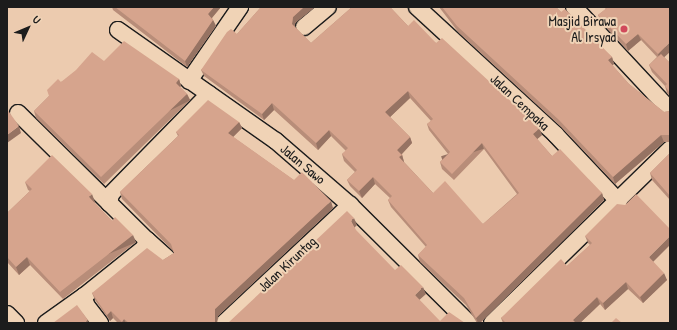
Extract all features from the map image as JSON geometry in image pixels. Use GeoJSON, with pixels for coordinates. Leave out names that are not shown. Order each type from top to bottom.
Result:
{"type":"FeatureCollection","features":[{"type":"Feature","properties":{"kind":"street"},"geometry":{"type":"LineString","coordinates":[[189,81],[240,7]]}},
{"type":"Feature","properties":{"kind":"street"},"geometry":{"type":"LineString","coordinates":[[304,27],[328,7]]}},
{"type":"Feature","properties":{"kind":"street","name":"Jalan Cempaka"},"geometry":{"type":"LineString","coordinates":[[416,7],[555,134],[619,202]]}},
{"type":"Feature","properties":{"kind":"street"},"geometry":{"type":"LineString","coordinates":[[574,7],[670,110]]}},
{"type":"Feature","properties":{"kind":"street","name":"Jalan Sawo"},"geometry":{"type":"LineString","coordinates":[[118,30],[276,141],[350,205],[469,323]]}},
{"type":"Feature","properties":{"kind":"street"},"geometry":{"type":"LineString","coordinates":[[109,202],[111,194],[209,94]]}},
{"type":"Feature","properties":{"kind":"street"},"geometry":{"type":"LineString","coordinates":[[18,113],[167,258]]}},
{"type":"Feature","properties":{"kind":"street"},"geometry":{"type":"LineString","coordinates":[[492,323],[619,202],[670,149]]}},
{"type":"Feature","properties":{"kind":"street","name":"Jalan Kiruntag"},"geometry":{"type":"LineString","coordinates":[[233,320],[350,205]]}},
{"type":"Feature","properties":{"kind":"street"},"geometry":{"type":"LineString","coordinates":[[46,323],[84,296],[144,248],[147,240]]}},
{"type":"Feature","properties":{"kind":"street"},"geometry":{"type":"LineString","coordinates":[[84,296],[86,305],[100,323]]}},
{"type":"Feature","properties":{"kind":"street"},"geometry":{"type":"LineString","coordinates":[[7,314],[16,323]]}},
{"type":"Feature","properties":{"kind":"building"},"geometry":{"type":"Polygon","coordinates":[[[115,7],[214,7],[208,14],[213,20],[185,61],[115,7]]]}},
{"type":"Feature","properties":{"kind":"building"},"geometry":{"type":"Polygon","coordinates":[[[261,7],[304,7],[293,17],[292,24],[311,43],[352,7],[390,7],[408,26],[414,20],[436,43],[442,38],[540,128],[533,134],[552,156],[560,149],[602,193],[476,318],[464,298],[418,255],[427,245],[388,200],[392,196],[373,177],[359,191],[347,180],[357,170],[342,154],[348,148],[329,130],[316,143],[272,103],[262,114],[201,70],[227,32],[231,29],[237,34],[261,7]],[[408,91],[385,112],[410,137],[397,150],[402,155],[399,157],[433,193],[445,181],[483,224],[519,193],[482,143],[452,174],[440,162],[450,152],[427,124],[433,119],[408,91]]]}},
{"type":"Feature","properties":{"kind":"building"},"geometry":{"type":"Polygon","coordinates":[[[442,7],[556,7],[561,12],[565,9],[612,57],[608,60],[629,84],[664,112],[670,111],[670,135],[661,135],[613,177],[559,120],[457,26],[442,7]]]}},
{"type":"Feature","properties":{"kind":"building"},"geometry":{"type":"Polygon","coordinates":[[[608,7],[670,7],[670,42],[658,54],[638,34],[626,44],[598,15],[608,7]]]}},
{"type":"Feature","properties":{"kind":"building"},"geometry":{"type":"Polygon","coordinates":[[[124,41],[179,79],[176,83],[187,94],[101,177],[34,111],[49,96],[47,90],[58,79],[61,82],[76,70],[92,52],[104,61],[124,41]]]}},
{"type":"Feature","properties":{"kind":"building"},"geometry":{"type":"Polygon","coordinates":[[[661,54],[670,63],[670,93],[665,86],[667,84],[649,65],[661,54]]]}},
{"type":"Feature","properties":{"kind":"building"},"geometry":{"type":"Polygon","coordinates":[[[208,100],[239,122],[228,133],[294,180],[302,172],[331,201],[215,309],[215,323],[129,323],[124,319],[122,322],[111,311],[107,315],[92,293],[147,248],[163,260],[174,253],[171,244],[120,192],[179,135],[176,132],[208,100]]]}},
{"type":"Feature","properties":{"kind":"building"},"geometry":{"type":"Polygon","coordinates":[[[7,109],[19,126],[7,135],[7,109]]]}},
{"type":"Feature","properties":{"kind":"building"},"geometry":{"type":"Polygon","coordinates":[[[670,153],[670,196],[650,173],[670,153]]]}},
{"type":"Feature","properties":{"kind":"building"},"geometry":{"type":"Polygon","coordinates":[[[52,155],[92,194],[89,197],[112,221],[115,217],[133,235],[60,292],[27,257],[16,267],[7,257],[7,213],[32,189],[25,182],[52,155]]]}},
{"type":"Feature","properties":{"kind":"building"},"geometry":{"type":"Polygon","coordinates":[[[636,194],[670,229],[670,236],[649,257],[664,273],[640,297],[626,282],[603,303],[597,297],[573,320],[576,323],[506,323],[501,318],[561,259],[567,266],[592,243],[585,236],[617,204],[625,205],[636,194]]]}},
{"type":"Feature","properties":{"kind":"building"},"geometry":{"type":"Polygon","coordinates":[[[347,211],[354,218],[351,221],[356,230],[395,270],[401,265],[423,287],[415,295],[440,321],[449,312],[465,323],[228,323],[347,211]]]}},
{"type":"Feature","properties":{"kind":"building"},"geometry":{"type":"Polygon","coordinates":[[[77,305],[88,320],[84,323],[53,323],[77,305]]]}},
{"type":"Feature","properties":{"kind":"building"},"geometry":{"type":"Polygon","coordinates":[[[616,318],[622,323],[611,323],[616,318]]]}},
{"type":"Feature","properties":{"kind":"place","name":"Masjid Birawa Al Irsyad"},"geometry":{"type":"Point","coordinates":[624,29]}}]}
